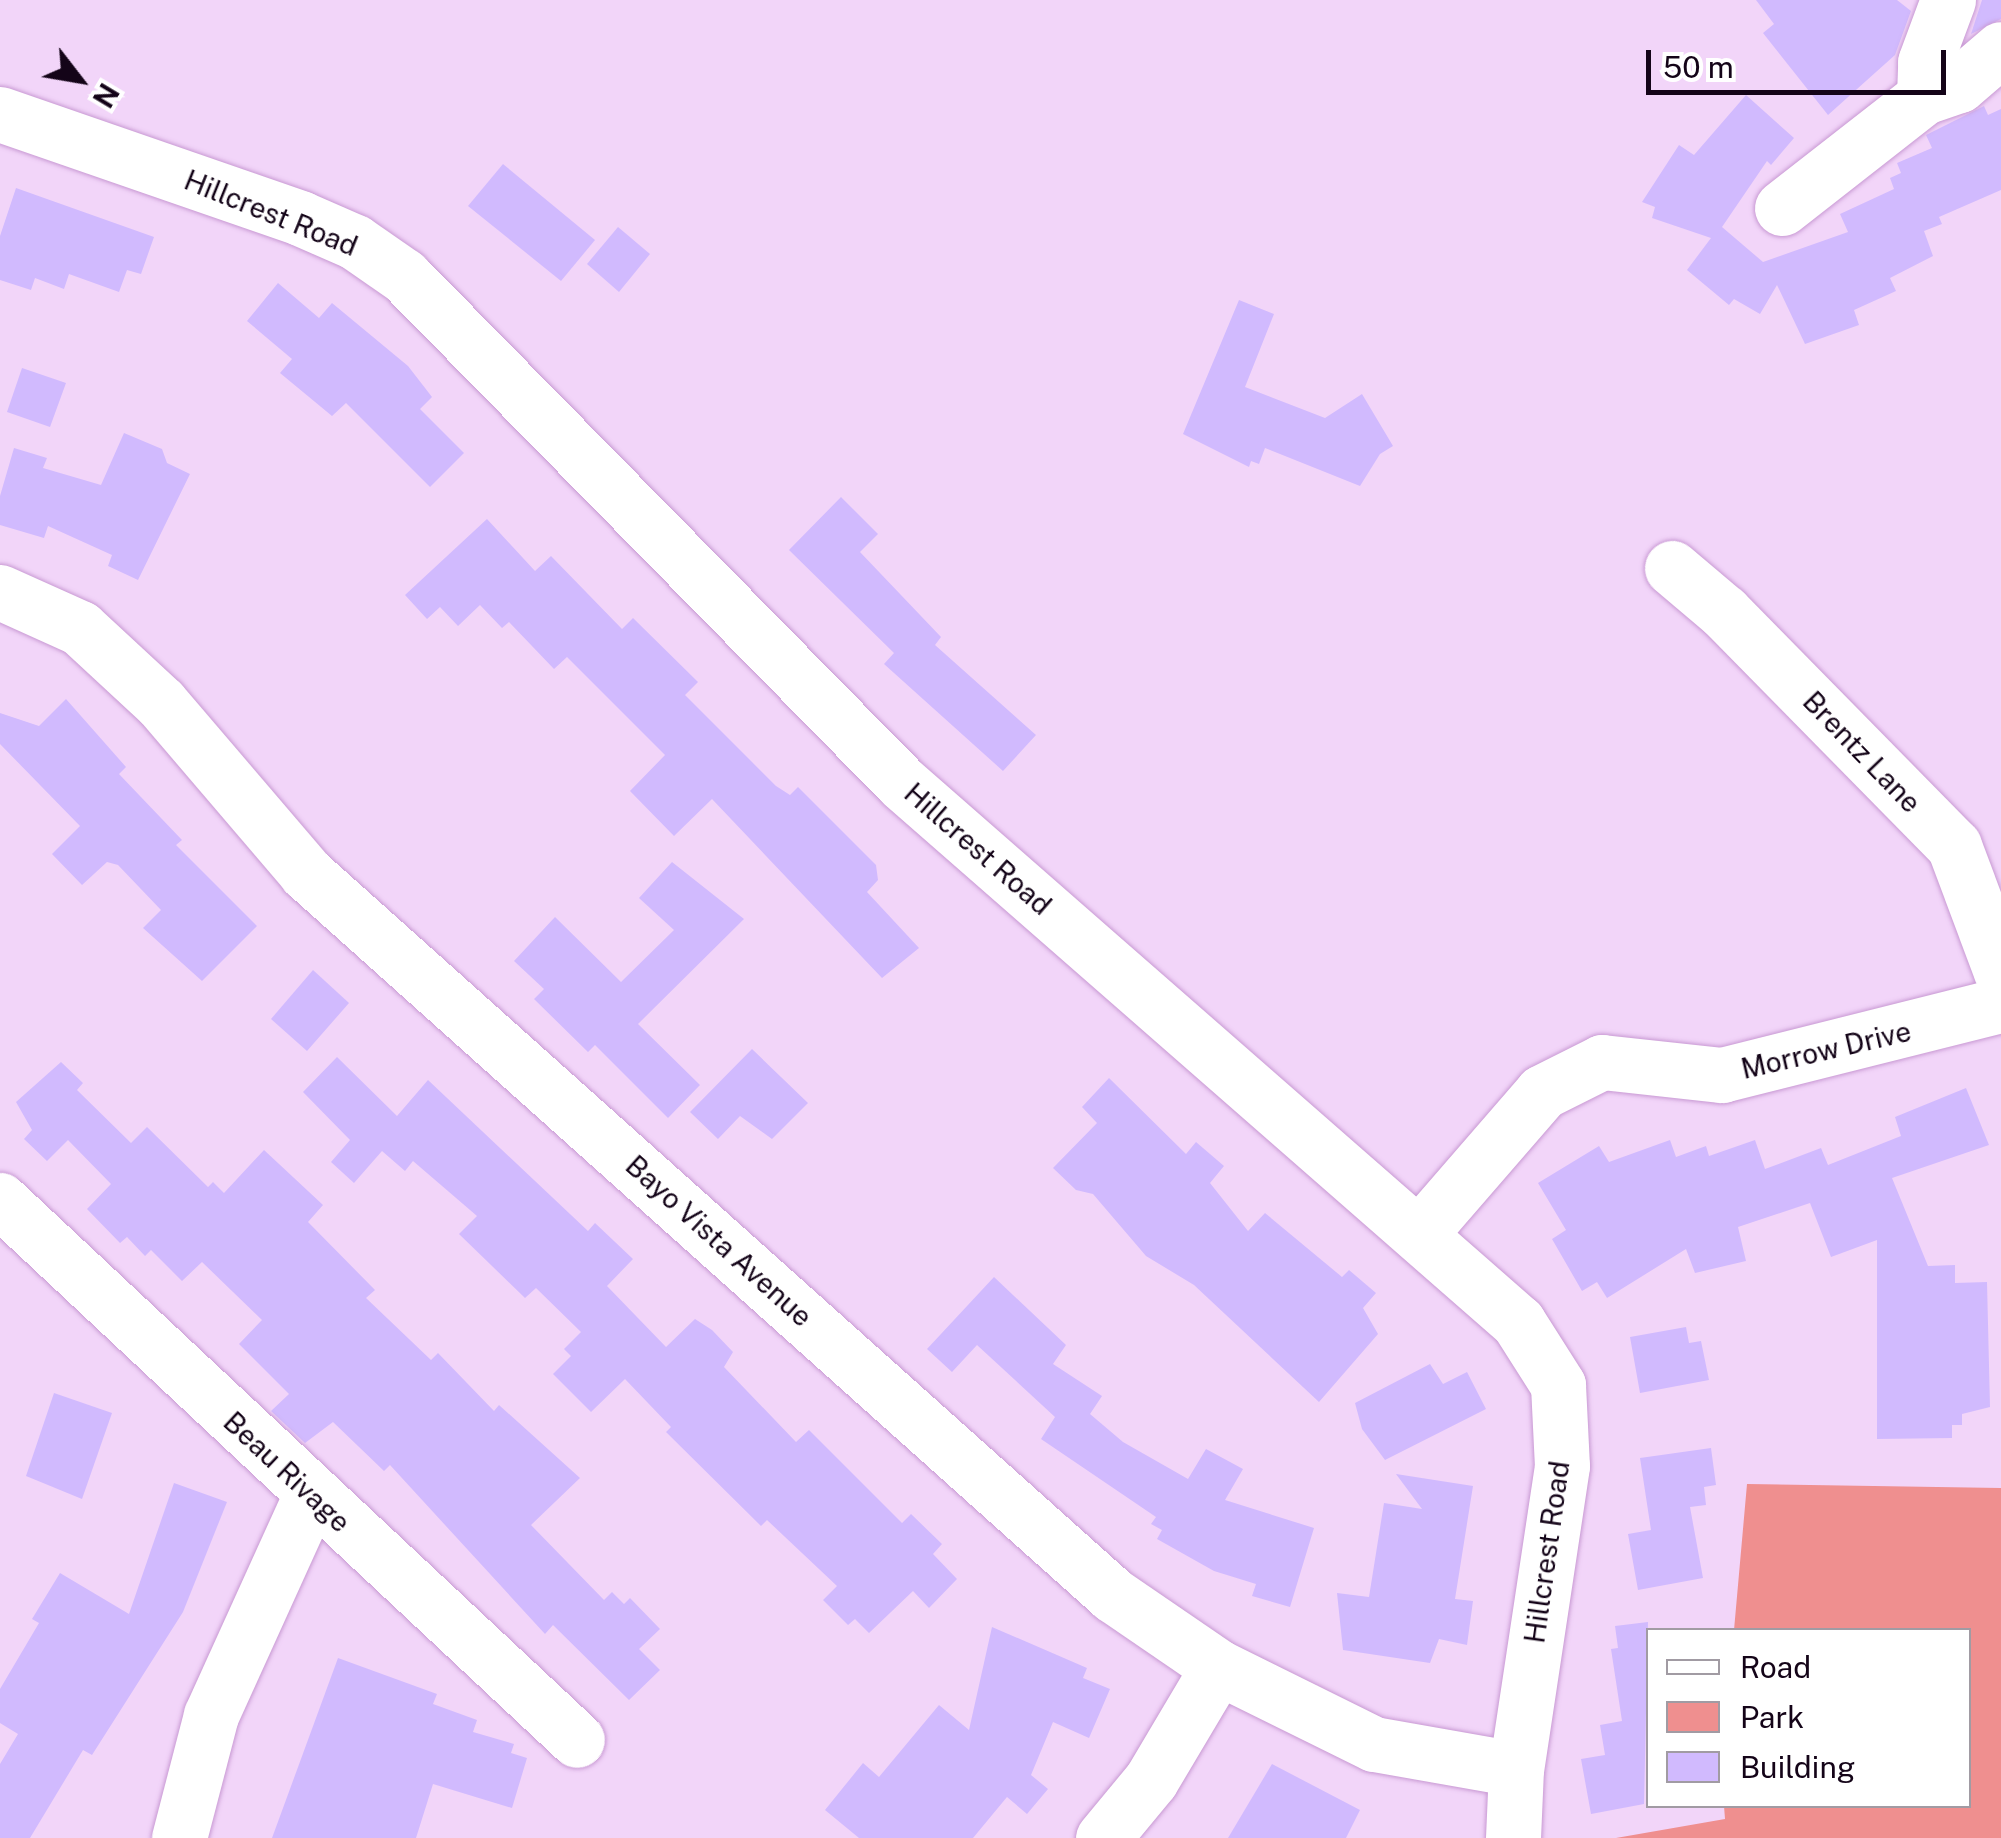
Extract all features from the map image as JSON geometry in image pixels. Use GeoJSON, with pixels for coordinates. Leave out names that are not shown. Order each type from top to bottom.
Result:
{"type":"FeatureCollection","features":[{"type":"Feature","properties":{"kind":"street"},"geometry":{"type":"LineString","coordinates":[[1924,97],[1925,62],[1948,0]]}},
{"type":"Feature","properties":{"kind":"street"},"geometry":{"type":"LineString","coordinates":[[1782,208],[1924,97],[1968,80],[2001,50]]}},
{"type":"Feature","properties":{"kind":"street","name":"Hillcrest Road"},"geometry":{"type":"LineString","coordinates":[[0,114],[300,218],[355,242],[404,276],[902,783],[1518,1322],[1558,1384],[1562,1466],[1516,1769],[1513,1838]]}},
{"type":"Feature","properties":{"kind":"street","name":"Brentz Lane"},"geometry":{"type":"LineString","coordinates":[[1672,568],[1724,612],[1954,846],[2001,972]]}},
{"type":"Feature","properties":{"kind":"street","name":"Bayo Vista Avenue"},"geometry":{"type":"LineString","coordinates":[[0,592],[80,628],[160,703],[306,873],[1019,1516],[1113,1595],[1218,1666],[1374,1744],[1516,1769]]}},
{"type":"Feature","properties":{"kind":"street","name":"Morrow Drive"},"geometry":{"type":"LineString","coordinates":[[1420,1234],[1542,1092],[1602,1062],[1722,1075],[2001,1005]]}},
{"type":"Feature","properties":{"kind":"street","name":"Beau Rivage"},"geometry":{"type":"LineString","coordinates":[[0,1200],[311,1496],[577,1740]]}},
{"type":"Feature","properties":{"kind":"street"},"geometry":{"type":"LineString","coordinates":[[180,1838],[211,1715],[311,1496]]}},
{"type":"Feature","properties":{"kind":"street"},"geometry":{"type":"LineString","coordinates":[[1103,1838],[1151,1780],[1218,1666]]}},
{"type":"Feature","properties":{"kind":"green space"},"geometry":{"type":"Polygon","coordinates":[[[1747,1484],[2001,1488],[2001,1838],[1616,1838],[1725,1819],[1724,1808],[1971,1808],[1971,1628],[1734,1628],[1747,1484]]]}},
{"type":"Feature","properties":{"kind":"building"},"geometry":{"type":"Polygon","coordinates":[[[1756,0],[1897,0],[1911,11],[1895,55],[1828,115],[1763,33],[1774,24],[1756,0]]]}},
{"type":"Feature","properties":{"kind":"building"},"geometry":{"type":"Polygon","coordinates":[[[1982,0],[2001,0],[2001,19],[1971,34],[1982,0]]]}},
{"type":"Feature","properties":{"kind":"building"},"geometry":{"type":"Polygon","coordinates":[[[1746,95],[1794,138],[1771,165],[1767,161],[1722,227],[1763,262],[1848,232],[1840,214],[1894,189],[1890,178],[1901,173],[1897,163],[1932,148],[1926,135],[1984,106],[1988,115],[2001,109],[2001,190],[1939,217],[1942,224],[1924,231],[1933,256],[1890,278],[1896,291],[1854,310],[1859,325],[1805,344],[1777,285],[1760,314],[1734,299],[1729,305],[1687,270],[1711,238],[1652,218],[1655,207],[1642,202],[1679,145],[1694,155],[1746,95]]]}},
{"type":"Feature","properties":{"kind":"building"},"geometry":{"type":"Polygon","coordinates":[[[503,164],[595,240],[561,281],[468,206],[503,164]]]}},
{"type":"Feature","properties":{"kind":"building"},"geometry":{"type":"Polygon","coordinates":[[[16,188],[154,237],[141,274],[127,270],[119,292],[69,274],[64,289],[35,278],[31,290],[0,280],[0,236],[16,188]]]}},
{"type":"Feature","properties":{"kind":"building"},"geometry":{"type":"Polygon","coordinates":[[[618,227],[650,254],[619,292],[587,264],[618,227]]]}},
{"type":"Feature","properties":{"kind":"building"},"geometry":{"type":"Polygon","coordinates":[[[278,283],[319,318],[332,303],[408,366],[432,397],[420,409],[464,453],[430,487],[346,403],[332,416],[280,373],[292,359],[247,321],[278,283]]]}},
{"type":"Feature","properties":{"kind":"building"},"geometry":{"type":"Polygon","coordinates":[[[1239,300],[1274,314],[1245,387],[1325,418],[1362,394],[1393,446],[1380,454],[1360,486],[1265,448],[1259,464],[1251,461],[1249,467],[1183,434],[1239,300]]]}},
{"type":"Feature","properties":{"kind":"building"},"geometry":{"type":"Polygon","coordinates":[[[22,368],[66,383],[50,427],[7,412],[22,368]]]}},
{"type":"Feature","properties":{"kind":"building"},"geometry":{"type":"Polygon","coordinates":[[[124,433],[162,449],[167,463],[190,474],[138,580],[108,566],[112,555],[48,526],[44,538],[0,525],[0,496],[14,448],[47,458],[43,468],[101,485],[124,433]]]}},
{"type":"Feature","properties":{"kind":"building"},"geometry":{"type":"Polygon","coordinates":[[[841,497],[878,534],[860,552],[941,637],[935,645],[1036,735],[1003,771],[884,664],[894,653],[789,550],[841,497]]]}},
{"type":"Feature","properties":{"kind":"building"},"geometry":{"type":"Polygon","coordinates":[[[487,519],[535,571],[551,556],[622,629],[633,618],[698,682],[685,695],[776,786],[790,795],[798,787],[876,865],[878,880],[867,892],[919,948],[882,978],[712,799],[674,836],[630,791],[665,755],[567,657],[554,669],[509,622],[502,628],[480,605],[458,626],[440,607],[427,619],[405,595],[487,519]]]}},
{"type":"Feature","properties":{"kind":"building"},"geometry":{"type":"Polygon","coordinates":[[[66,699],[126,767],[119,774],[182,840],[176,845],[257,926],[202,981],[143,928],[161,910],[118,865],[107,862],[82,885],[52,854],[80,826],[0,744],[0,713],[39,726],[66,699]]]}},
{"type":"Feature","properties":{"kind":"building"},"geometry":{"type":"Polygon","coordinates":[[[672,862],[744,919],[638,1024],[700,1085],[668,1118],[595,1045],[588,1052],[534,999],[544,989],[514,961],[555,917],[621,982],[674,930],[639,898],[672,862]]]}},
{"type":"Feature","properties":{"kind":"building"},"geometry":{"type":"Polygon","coordinates":[[[313,970],[349,1003],[307,1051],[271,1019],[313,970]]]}},
{"type":"Feature","properties":{"kind":"building"},"geometry":{"type":"Polygon","coordinates":[[[752,1049],[808,1103],[772,1139],[740,1116],[718,1139],[690,1112],[752,1049]]]}},
{"type":"Feature","properties":{"kind":"building"},"geometry":{"type":"Polygon","coordinates":[[[337,1057],[397,1116],[428,1080],[588,1231],[595,1223],[633,1259],[607,1286],[666,1347],[695,1319],[712,1330],[733,1352],[724,1367],[796,1442],[809,1430],[902,1523],[911,1514],[942,1544],[933,1554],[957,1579],[929,1608],[913,1591],[869,1633],[855,1619],[848,1625],[823,1600],[837,1586],[767,1520],[761,1526],[666,1432],[671,1427],[625,1379],[591,1412],[553,1374],[571,1356],[564,1349],[581,1332],[536,1288],[525,1298],[459,1234],[477,1216],[413,1161],[405,1171],[382,1151],[354,1183],[331,1162],[350,1140],[303,1092],[337,1057]]]}},
{"type":"Feature","properties":{"kind":"building"},"geometry":{"type":"Polygon","coordinates":[[[61,1062],[83,1083],[77,1090],[131,1143],[147,1127],[208,1187],[213,1182],[224,1193],[264,1150],[323,1205],[308,1222],[375,1290],[366,1298],[431,1360],[438,1353],[494,1411],[499,1405],[580,1478],[531,1525],[604,1600],[612,1592],[624,1604],[630,1598],[660,1629],[639,1649],[660,1670],[629,1700],[553,1625],[545,1634],[390,1465],[384,1471],[333,1422],[305,1443],[271,1411],[289,1394],[239,1344],[262,1320],[202,1262],[182,1281],[151,1250],[145,1256],[127,1237],[120,1243],[87,1209],[111,1184],[68,1140],[47,1161],[24,1139],[32,1130],[16,1102],[61,1062]]]}},
{"type":"Feature","properties":{"kind":"building"},"geometry":{"type":"Polygon","coordinates":[[[1109,1078],[1186,1154],[1196,1142],[1224,1166],[1210,1183],[1248,1231],[1265,1213],[1342,1277],[1349,1270],[1376,1293],[1363,1308],[1378,1334],[1319,1402],[1194,1285],[1146,1256],[1093,1194],[1076,1190],[1053,1168],[1097,1123],[1082,1107],[1109,1078]]]}},
{"type":"Feature","properties":{"kind":"building"},"geometry":{"type":"Polygon","coordinates":[[[1966,1088],[1989,1145],[1892,1178],[1928,1266],[1955,1265],[1955,1283],[1987,1282],[1990,1407],[1962,1414],[1962,1425],[1952,1425],[1952,1438],[1877,1439],[1877,1240],[1831,1257],[1810,1203],[1738,1227],[1746,1261],[1695,1273],[1686,1249],[1607,1298],[1597,1282],[1582,1291],[1552,1239],[1566,1230],[1538,1183],[1599,1146],[1609,1162],[1670,1140],[1676,1157],[1706,1146],[1709,1156],[1755,1140],[1765,1169],[1821,1148],[1828,1165],[1901,1136],[1895,1117],[1966,1088]]]}},
{"type":"Feature","properties":{"kind":"building"},"geometry":{"type":"Polygon","coordinates":[[[994,1277],[1066,1345],[1053,1364],[1102,1396],[1090,1414],[1123,1442],[1188,1479],[1206,1449],[1243,1469],[1225,1500],[1314,1528],[1290,1607],[1252,1596],[1256,1584],[1214,1571],[1157,1539],[1162,1530],[1151,1524],[1156,1517],[1041,1439],[1055,1417],[977,1345],[952,1372],[927,1349],[994,1277]]]}},
{"type":"Feature","properties":{"kind":"building"},"geometry":{"type":"Polygon","coordinates":[[[1686,1327],[1689,1343],[1701,1341],[1709,1380],[1640,1393],[1630,1337],[1686,1327]]]}},
{"type":"Feature","properties":{"kind":"building"},"geometry":{"type":"Polygon","coordinates":[[[1430,1364],[1443,1384],[1467,1372],[1486,1409],[1385,1460],[1362,1429],[1355,1403],[1430,1364]]]}},
{"type":"Feature","properties":{"kind":"building"},"geometry":{"type":"Polygon","coordinates":[[[54,1393],[112,1413],[82,1499],[26,1476],[54,1393]]]}},
{"type":"Feature","properties":{"kind":"building"},"geometry":{"type":"Polygon","coordinates":[[[1711,1448],[1716,1485],[1704,1487],[1706,1505],[1690,1507],[1703,1578],[1638,1590],[1628,1534],[1651,1530],[1640,1458],[1711,1448]]]}},
{"type":"Feature","properties":{"kind":"building"},"geometry":{"type":"Polygon","coordinates":[[[1396,1474],[1473,1486],[1455,1599],[1473,1601],[1467,1645],[1439,1639],[1430,1663],[1343,1650],[1337,1593],[1369,1597],[1384,1503],[1422,1509],[1396,1474]]]}},
{"type":"Feature","properties":{"kind":"building"},"geometry":{"type":"Polygon","coordinates":[[[174,1483],[227,1502],[183,1612],[92,1755],[83,1750],[30,1838],[0,1838],[0,1764],[18,1734],[0,1723],[0,1689],[39,1623],[32,1619],[60,1573],[129,1614],[174,1483]]]}},
{"type":"Feature","properties":{"kind":"building"},"geometry":{"type":"Polygon","coordinates":[[[1648,1622],[1644,1804],[1591,1814],[1581,1759],[1605,1755],[1600,1725],[1622,1721],[1611,1649],[1618,1648],[1615,1626],[1648,1622]]]}},
{"type":"Feature","properties":{"kind":"building"},"geometry":{"type":"Polygon","coordinates":[[[992,1627],[1087,1668],[1083,1678],[1110,1689],[1089,1738],[1053,1722],[1031,1775],[1048,1789],[1027,1814],[1007,1797],[973,1838],[859,1838],[825,1810],[863,1763],[879,1777],[939,1705],[969,1730],[992,1627]]]}},
{"type":"Feature","properties":{"kind":"building"},"geometry":{"type":"Polygon","coordinates":[[[338,1658],[437,1694],[433,1704],[477,1720],[473,1732],[514,1744],[511,1753],[527,1758],[512,1808],[433,1784],[416,1838],[272,1838],[338,1658]]]}},
{"type":"Feature","properties":{"kind":"building"},"geometry":{"type":"Polygon","coordinates":[[[1272,1764],[1360,1810],[1346,1838],[1228,1838],[1272,1764]]]}}]}
